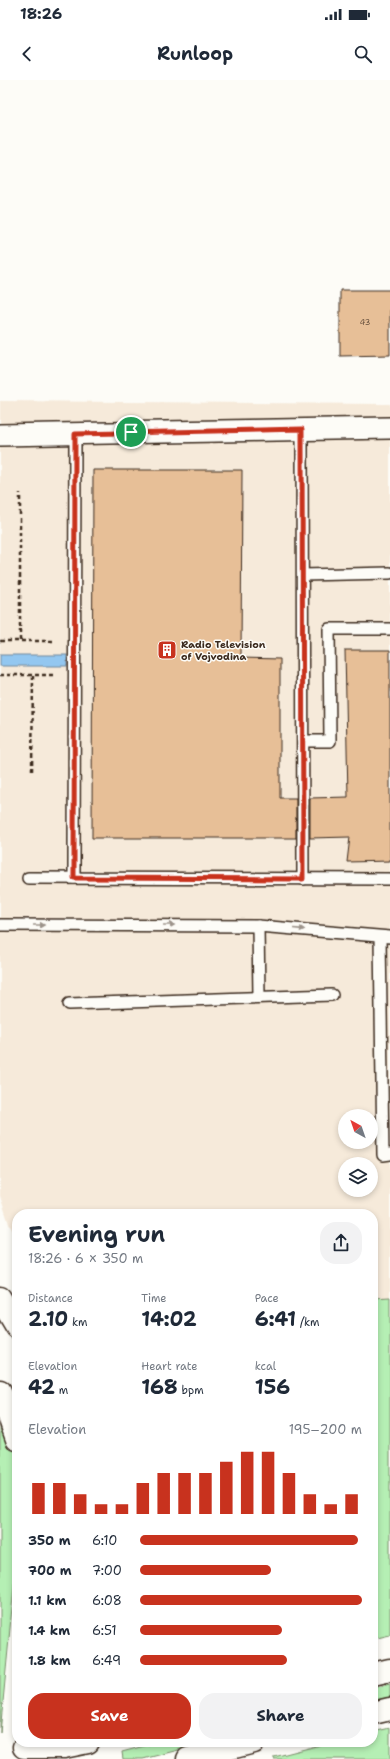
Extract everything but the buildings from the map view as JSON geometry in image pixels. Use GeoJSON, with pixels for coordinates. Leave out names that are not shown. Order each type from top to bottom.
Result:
{"type":"FeatureCollection","features":[{"type":"Feature","properties":{"kind":"street"},"geometry":{"type":"LineString","coordinates":[[0,435],[390,428]]}},
{"type":"Feature","properties":{"kind":"street"},"geometry":{"type":"LineString","coordinates":[[0,1298],[12,1318]]}},
{"type":"Feature","properties":{"kind":"street"},"geometry":{"type":"LineString","coordinates":[[0,1391],[12,1425]]}},
{"type":"Feature","properties":{"kind":"street"},"geometry":{"type":"LineString","coordinates":[[378,1673],[390,1670]]}},
{"type":"Feature","properties":{"kind":"street"},"geometry":{"type":"LineString","coordinates":[[378,1712],[390,1708]]}},
{"type":"Feature","properties":{"kind":"street"},"geometry":{"type":"LineString","coordinates":[[188,1759],[235,1747]]}},
{"type":"Feature","properties":{"kind":"street"},"geometry":{"type":"LineString","coordinates":[[219,1759],[244,1747]]}},
{"type":"Feature","properties":{"kind":"street"},"geometry":{"type":"LineString","coordinates":[[24,1749],[64,1749]]}},
{"type":"Feature","properties":{"kind":"lane"},"geometry":{"type":"LineString","coordinates":[[302,429],[303,879]]}},
{"type":"Feature","properties":{"kind":"lane"},"geometry":{"type":"LineString","coordinates":[[74,878],[75,434]]}},
{"type":"Feature","properties":{"kind":"lane"},"geometry":{"type":"LineString","coordinates":[[303,575],[390,573]]}},
{"type":"Feature","properties":{"kind":"lane"},"geometry":{"type":"LineString","coordinates":[[303,741],[330,741],[329,629],[390,629]]}},
{"type":"Feature","properties":{"kind":"lane"},"geometry":{"type":"LineString","coordinates":[[28,878],[390,879]]}},
{"type":"Feature","properties":{"kind":"lane"},"geometry":{"type":"LineString","coordinates":[[0,925],[258,926],[385,937],[383,1155],[390,1154]]}},
{"type":"Feature","properties":{"kind":"lane"},"geometry":{"type":"LineString","coordinates":[[258,926],[259,997]]}},
{"type":"Feature","properties":{"kind":"lane"},"geometry":{"type":"LineString","coordinates":[[69,1004],[332,995]]}},
{"type":"Feature","properties":{"kind":"path"},"geometry":{"type":"LineString","coordinates":[[20,493],[20,641]]}},
{"type":"Feature","properties":{"kind":"path"},"geometry":{"type":"LineString","coordinates":[[0,641],[54,641]]}},
{"type":"Feature","properties":{"kind":"path"},"geometry":{"type":"LineString","coordinates":[[0,675],[54,675]]}},
{"type":"Feature","properties":{"kind":"path"},"geometry":{"type":"LineString","coordinates":[[32,771],[33,675]]}},
{"type":"Feature","properties":{"kind":"shaded area"},"geometry":{"type":"Polygon","coordinates":[[[0,401],[390,404],[390,1297],[378,1298],[378,1209],[12,1209],[12,1230],[0,1196],[0,401]]]}},
{"type":"Feature","properties":{"kind":"green space"},"geometry":{"type":"Polygon","coordinates":[[[390,1297],[390,1635],[378,1638],[378,1298],[390,1297]]]}},
{"type":"Feature","properties":{"kind":"green space"},"geometry":{"type":"Polygon","coordinates":[[[0,1400],[12,1433],[12,1607],[0,1733],[0,1400]]]}},
{"type":"Feature","properties":{"kind":"green space"},"geometry":{"type":"Polygon","coordinates":[[[390,1684],[390,1697],[378,1700],[378,1687],[390,1684]]]}},
{"type":"Feature","properties":{"kind":"green space"},"geometry":{"type":"Polygon","coordinates":[[[390,1728],[390,1759],[274,1759],[274,1757],[313,1747],[378,1747],[378,1731],[390,1728]]]}},
{"type":"Feature","properties":{"kind":"green space"},"geometry":{"type":"Polygon","coordinates":[[[140,1747],[190,1747],[143,1759],[123,1759],[122,1752],[140,1747]]]}},
{"type":"Feature","properties":{"kind":"water"},"geometry":{"type":"Polygon","coordinates":[[[0,655],[67,655],[67,666],[0,666],[0,655]]]}},
{"type":"Feature","properties":{"kind":"place","name":"Radio Television of Vojvodina"},"geometry":{"type":"Point","coordinates":[167,650]}},
{"type":"Feature","properties":{"kind":"route"},"geometry":{"type":"LineString","coordinates":[[302,429],[303,879],[74,878],[75,434],[131,432],[302,429]]}}]}
